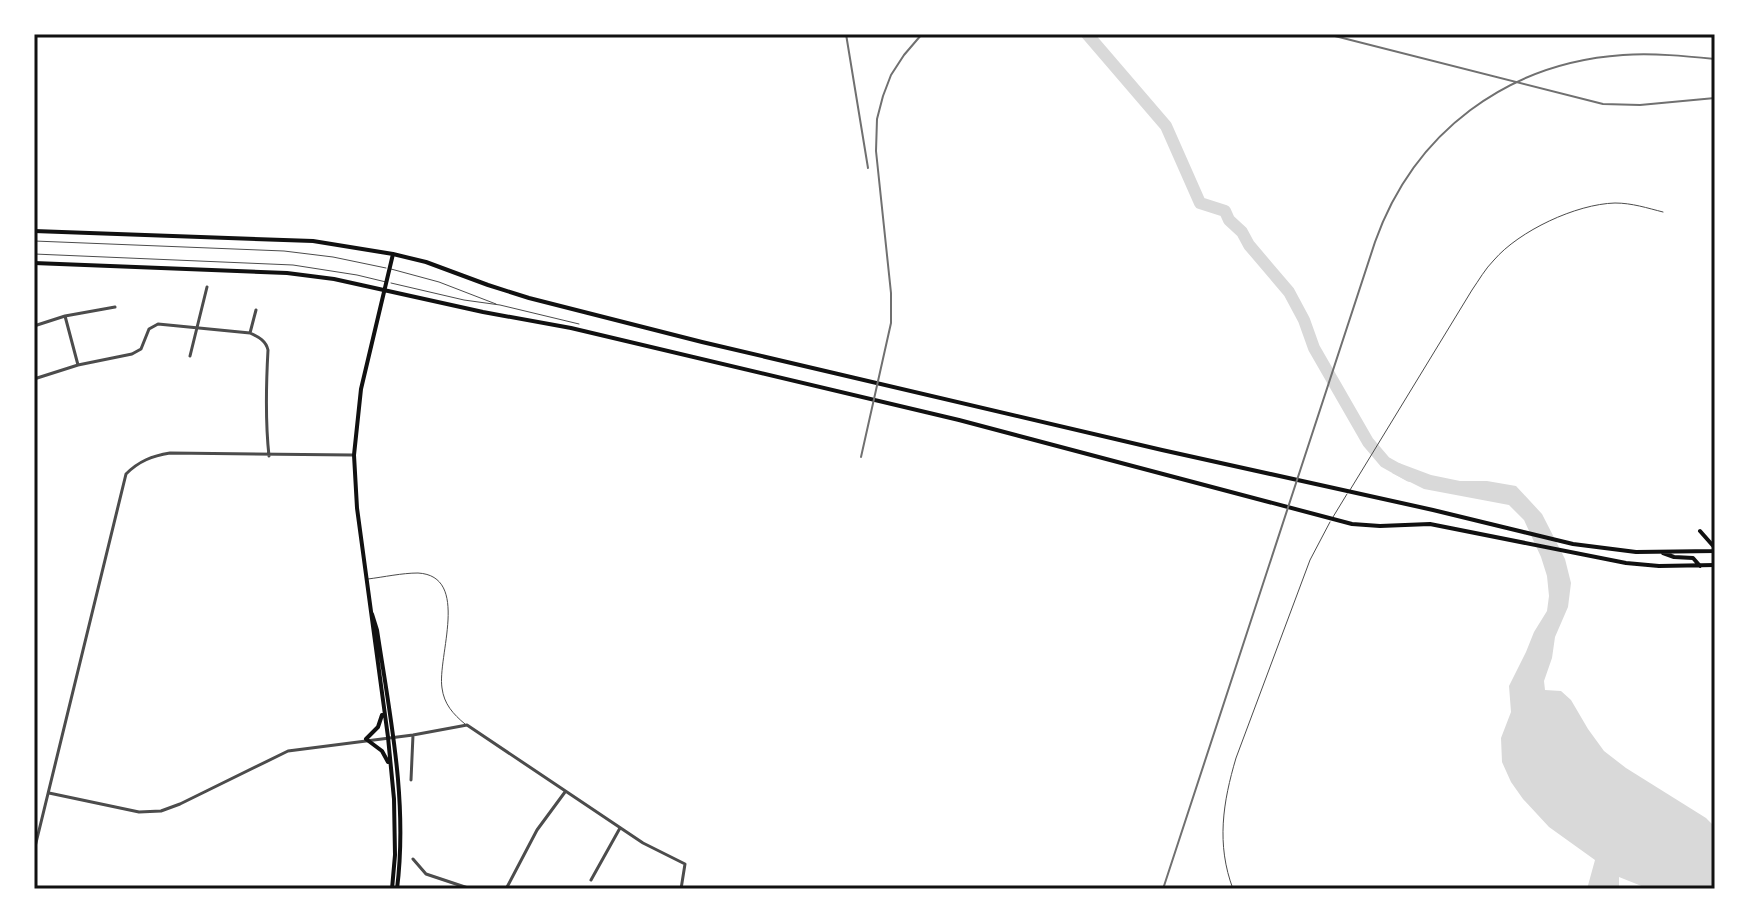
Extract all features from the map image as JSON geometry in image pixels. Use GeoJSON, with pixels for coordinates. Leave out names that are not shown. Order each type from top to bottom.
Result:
{"type":"FeatureCollection","features":[{"type":"Feature","properties":{"kind":"main road"},"geometry":{"type":"LineString","coordinates":[[34,231],[313,241],[393,254],[426,262],[529,298],[884,386],[1573,544],[1612,550],[1660,552],[1715,549]]}},
{"type":"Feature","properties":{"kind":"main road"},"geometry":{"type":"LineString","coordinates":[[393,254],[359,399],[354,455],[357,508],[372,630],[390,737],[395,833],[394,889]]}},
{"type":"Feature","properties":{"kind":"main road"},"geometry":{"type":"LineString","coordinates":[[34,263],[287,273],[334,279],[571,328],[881,401],[1352,524],[1430,524],[1645,565],[1715,565]]}},
{"type":"Feature","properties":{"kind":"main road"},"geometry":{"type":"LineString","coordinates":[[1700,531],[1715,549]]}},
{"type":"Feature","properties":{"kind":"main road"},"geometry":{"type":"LineString","coordinates":[[1660,552],[1674,557],[1693,558],[1700,566]]}},
{"type":"Feature","properties":{"kind":"main road"},"geometry":{"type":"LineString","coordinates":[[371,611],[377,630],[401,824],[400,856],[394,889]]}},
{"type":"Feature","properties":{"kind":"main road"},"geometry":{"type":"LineString","coordinates":[[383,708],[378,727],[366,739],[384,754],[390,772]]}},
{"type":"Feature","properties":{"kind":"street"},"geometry":{"type":"LineString","coordinates":[[190,356],[207,287]]}},
{"type":"Feature","properties":{"kind":"street"},"geometry":{"type":"LineString","coordinates":[[34,326],[65,316],[115,307]]}},
{"type":"Feature","properties":{"kind":"street"},"geometry":{"type":"LineString","coordinates":[[250,333],[256,310]]}},
{"type":"Feature","properties":{"kind":"street"},"geometry":{"type":"LineString","coordinates":[[65,316],[78,365]]}},
{"type":"Feature","properties":{"kind":"street"},"geometry":{"type":"LineString","coordinates":[[34,379],[136,352],[141,349],[149,329],[158,324],[250,333],[260,338],[268,350],[265,426],[269,456]]}},
{"type":"Feature","properties":{"kind":"street"},"geometry":{"type":"LineString","coordinates":[[34,851],[126,474],[142,461],[170,453],[354,455]]}},
{"type":"Feature","properties":{"kind":"street"},"geometry":{"type":"LineString","coordinates":[[49,793],[139,812],[161,811],[288,751],[467,725],[655,851],[685,864],[681,889]]}},
{"type":"Feature","properties":{"kind":"street"},"geometry":{"type":"LineString","coordinates":[[411,780],[413,735]]}},
{"type":"Feature","properties":{"kind":"street"},"geometry":{"type":"LineString","coordinates":[[506,889],[537,830],[565,792]]}},
{"type":"Feature","properties":{"kind":"street"},"geometry":{"type":"LineString","coordinates":[[591,880],[620,828]]}},
{"type":"Feature","properties":{"kind":"street"},"geometry":{"type":"LineString","coordinates":[[413,859],[426,874],[471,889]]}},
{"type":"Feature","properties":{"kind":"lane"},"geometry":{"type":"LineString","coordinates":[[1233,889],[1222,821],[1228,786],[1310,560],[1325,529],[1472,290],[1505,249],[1559,217],[1614,203],[1633,204],[1663,212]]}},
{"type":"Feature","properties":{"kind":"lane"},"geometry":{"type":"LineString","coordinates":[[34,241],[284,251],[333,257],[429,279],[500,305]]}},
{"type":"Feature","properties":{"kind":"lane"},"geometry":{"type":"LineString","coordinates":[[34,254],[293,265],[357,275],[579,324]]}},
{"type":"Feature","properties":{"kind":"lane"},"geometry":{"type":"LineString","coordinates":[[367,579],[418,573],[438,580],[448,603],[449,617],[441,687],[448,707],[467,725]]}},
{"type":"Feature","properties":{"kind":"path"},"geometry":{"type":"LineString","coordinates":[[1705,34],[1715,38]]}},
{"type":"Feature","properties":{"kind":"shaded area"},"geometry":{"type":"Polygon","coordinates":[[[1399,463],[1431,475],[1460,481],[1487,481],[1516,486],[1542,514],[1565,559],[1571,583],[1568,607],[1555,637],[1544,681],[1545,690],[1561,691],[1571,700],[1604,751],[1715,827],[1715,889],[1649,889],[1619,877],[1619,889],[1587,889],[1595,860],[1549,827],[1523,799],[1502,762],[1501,738],[1511,712],[1509,686],[1547,611],[1547,576],[1541,557],[1524,520],[1509,505],[1424,489],[1392,473],[1399,463]]]}},
{"type":"Feature","properties":{"kind":"waterway"},"geometry":{"type":"LineString","coordinates":[[1087,34],[1166,126],[1200,203],[1225,211],[1229,220],[1289,292],[1314,348],[1368,442],[1385,462],[1410,476]]}},
{"type":"Feature","properties":{"kind":"railway"},"geometry":{"type":"LineString","coordinates":[[846,34],[868,168]]}},
{"type":"Feature","properties":{"kind":"railway"},"geometry":{"type":"LineString","coordinates":[[861,457],[891,323],[891,293],[876,151],[877,119],[891,75],[922,34]]}},
{"type":"Feature","properties":{"kind":"railway"},"geometry":{"type":"LineString","coordinates":[[1327,34],[1603,104],[1640,105],[1715,98]]}},
{"type":"Feature","properties":{"kind":"railway"},"geometry":{"type":"LineString","coordinates":[[1163,889],[1375,242],[1392,203],[1414,168],[1440,137],[1470,110],[1504,89],[1541,72],[1581,61],[1623,55],[1715,59]]}}]}
